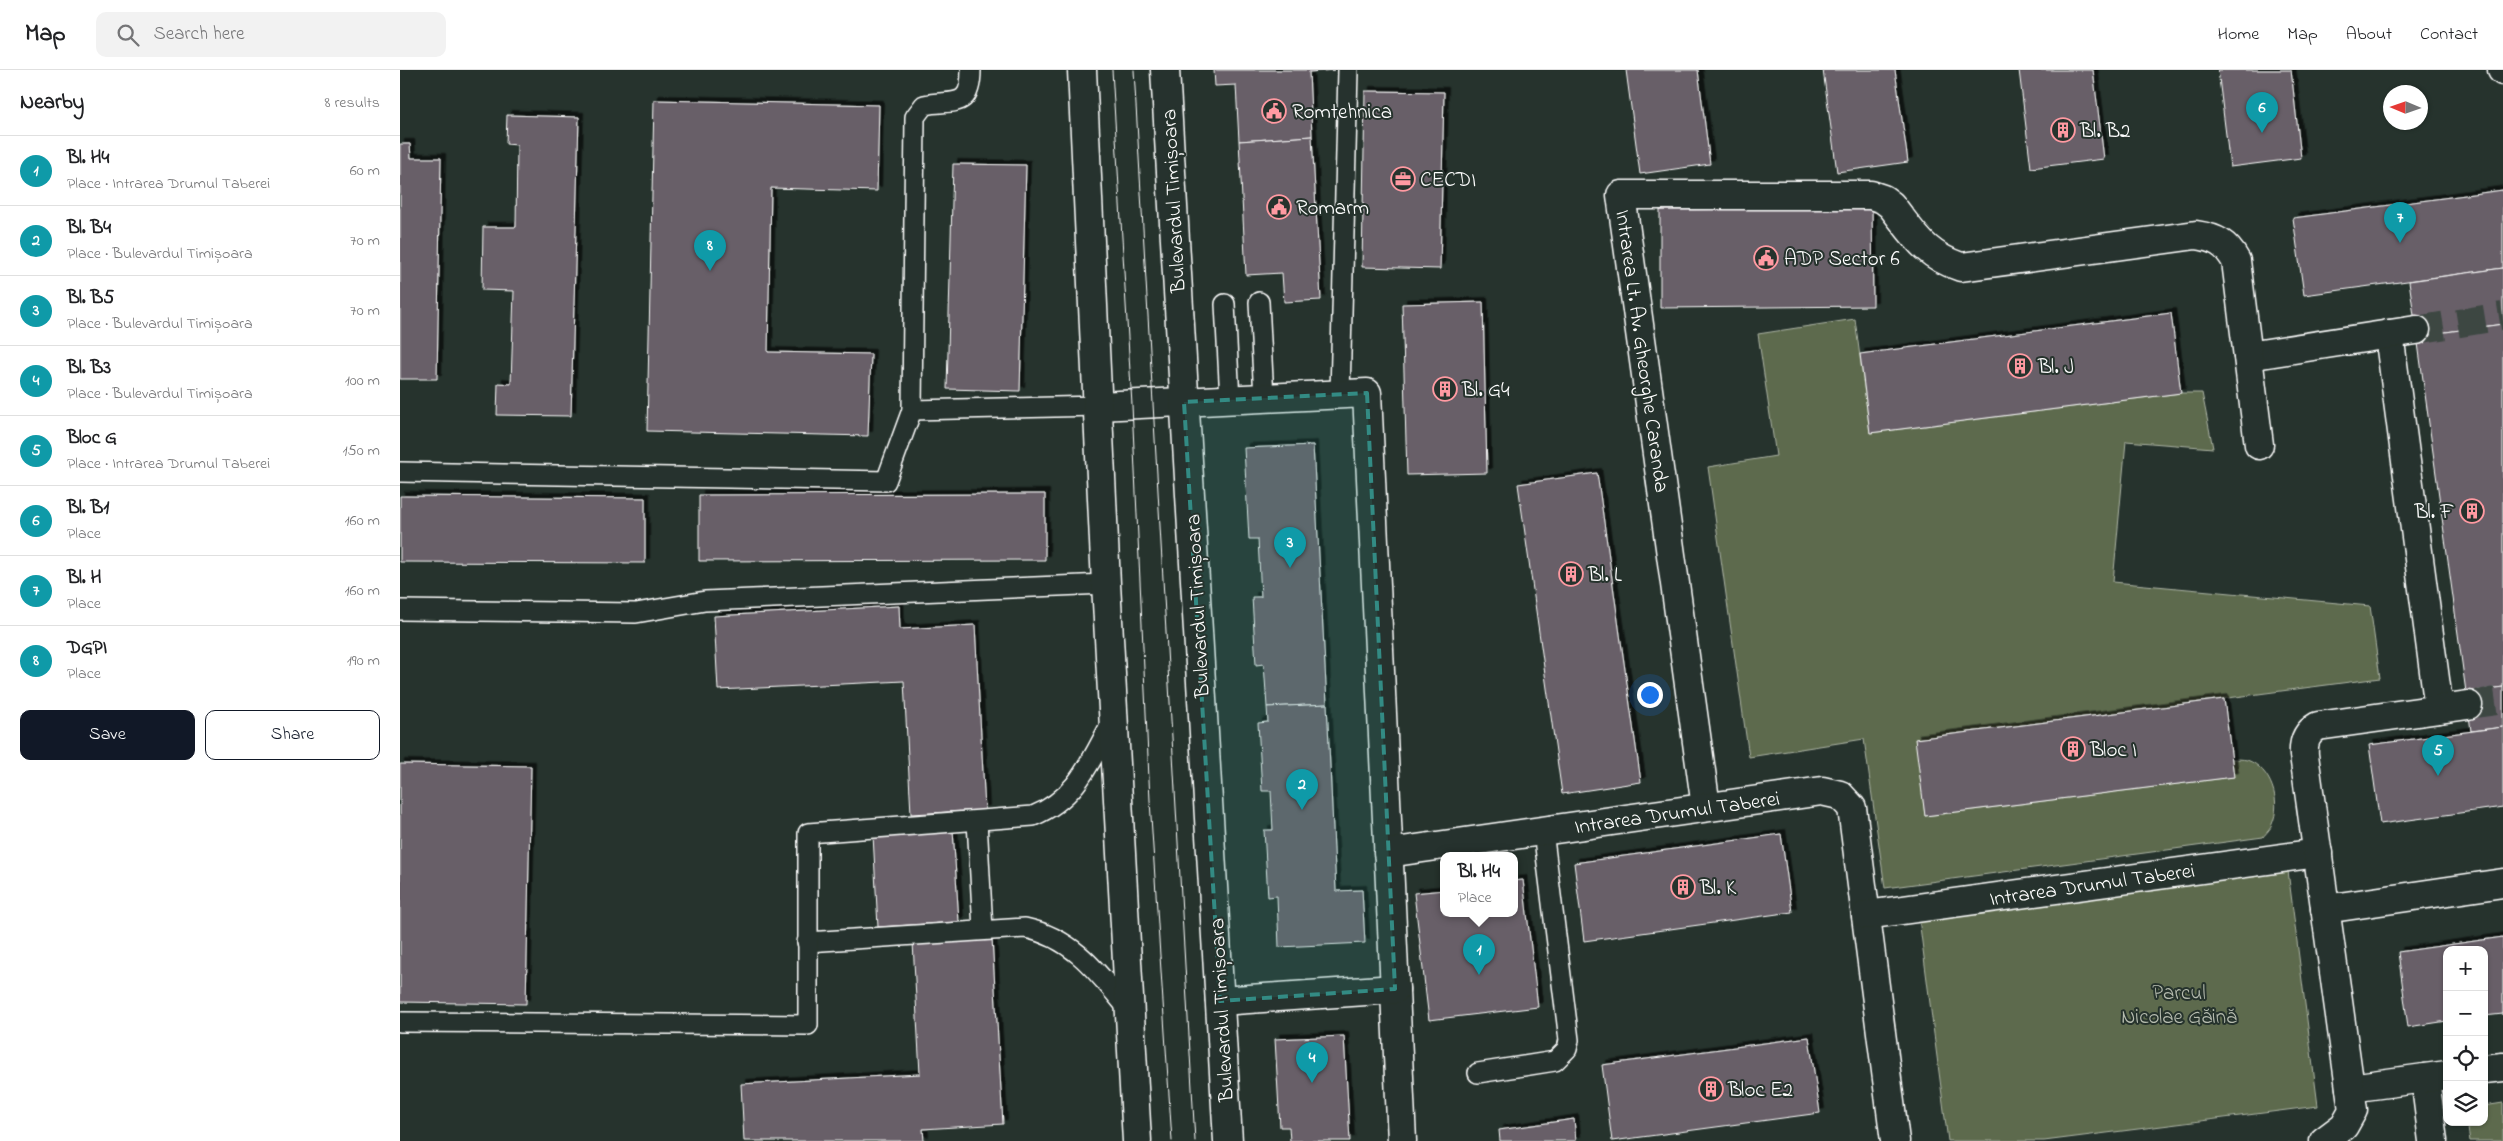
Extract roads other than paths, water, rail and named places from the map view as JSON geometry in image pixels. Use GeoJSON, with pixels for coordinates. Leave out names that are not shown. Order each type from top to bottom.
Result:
{"type":"FeatureCollection","features":[{"type":"Feature","properties":{"kind":"street"},"geometry":{"type":"LineString","coordinates":[[1082,70],[1106,584],[1136,1141]]}},
{"type":"Feature","properties":{"kind":"street","name":"Bulevardul Timișoara"},"geometry":{"type":"LineString","coordinates":[[1165,70],[1228,1141]]}},
{"type":"Feature","properties":{"kind":"street","name":"Intrarea Lt. Av. Gheorghe Caranda"},"geometry":{"type":"LineString","coordinates":[[1706,807],[1621,195],[1871,195],[1883,199],[1891,205],[1928,251],[1942,261],[1961,267],[2196,235],[2214,238],[2229,248],[2236,261],[2259,445]]}},
{"type":"Feature","properties":{"kind":"street"},"geometry":{"type":"LineString","coordinates":[[2248,356],[2416,330]]}},
{"type":"Feature","properties":{"kind":"street"},"geometry":{"type":"LineString","coordinates":[[2389,334],[2439,709]]}},
{"type":"Feature","properties":{"kind":"street"},"geometry":{"type":"LineString","coordinates":[[1098,406],[1367,393],[1402,1141]]}},
{"type":"Feature","properties":{"kind":"street"},"geometry":{"type":"LineString","coordinates":[[2324,1141],[2344,1126],[2353,1110],[2303,745],[2311,730],[2318,726],[2468,705]]}},
{"type":"Feature","properties":{"kind":"street","name":"Intrarea Drumul Taberei"},"geometry":{"type":"LineString","coordinates":[[1388,853],[1822,791],[1840,795],[1852,808],[1895,1141]]}},
{"type":"Feature","properties":{"kind":"street","name":"Intrarea Drumul Taberei"},"geometry":{"type":"LineString","coordinates":[[1866,915],[2318,853]]}},
{"type":"Feature","properties":{"kind":"street"},"geometry":{"type":"LineString","coordinates":[[2325,910],[2503,883]]}},
{"type":"Feature","properties":{"kind":"street"},"geometry":{"type":"LineString","coordinates":[[1220,1001],[1395,989]]}},
{"type":"Feature","properties":{"kind":"street"},"geometry":{"type":"LineString","coordinates":[[2488,1069],[2503,1067]]}},
{"type":"Feature","properties":{"kind":"street"},"geometry":{"type":"LineString","coordinates":[[2350,1088],[2436,1076],[2433,1141]]}},
{"type":"Feature","properties":{"kind":"lane"},"geometry":{"type":"LineString","coordinates":[[400,472],[886,481],[912,410],[916,117],[924,105],[957,102],[965,97],[970,88],[971,70]]}},
{"type":"Feature","properties":{"kind":"lane"},"geometry":{"type":"LineString","coordinates":[[1340,394],[1348,70]]}},
{"type":"Feature","properties":{"kind":"lane"},"geometry":{"type":"LineString","coordinates":[[1259,302],[1264,398]]}},
{"type":"Feature","properties":{"kind":"lane"},"geometry":{"type":"LineString","coordinates":[[1225,304],[1230,400]]}},
{"type":"Feature","properties":{"kind":"lane"},"geometry":{"type":"LineString","coordinates":[[912,410],[1098,406]]}},
{"type":"Feature","properties":{"kind":"lane"},"geometry":{"type":"LineString","coordinates":[[400,610],[636,613],[705,601],[1106,584]]}},
{"type":"Feature","properties":{"kind":"lane"},"geometry":{"type":"LineString","coordinates":[[400,1022],[808,1025],[808,833],[1033,816],[1048,810],[1063,800],[1078,782],[1114,716]]}},
{"type":"Feature","properties":{"kind":"lane"},"geometry":{"type":"LineString","coordinates":[[977,821],[983,930]]}},
{"type":"Feature","properties":{"kind":"lane"},"geometry":{"type":"LineString","coordinates":[[1478,1072],[1555,1061],[1566,1049],[1569,1040],[1543,831]]}},
{"type":"Feature","properties":{"kind":"lane"},"geometry":{"type":"LineString","coordinates":[[808,942],[1025,928],[1043,932],[1058,939],[1086,959],[1129,1010]]}},
{"type":"Feature","properties":{"kind":"tunnel"},"geometry":{"type":"LineString","coordinates":[[2416,330],[2503,316]]}},
{"type":"Feature","properties":{"kind":"tunnel"},"geometry":{"type":"LineString","coordinates":[[2468,705],[2503,700]]}},
{"type":"Feature","properties":{"kind":"tram line"},"geometry":{"type":"LineString","coordinates":[[1112,70],[1132,405],[1150,801],[1172,1141]]}},
{"type":"Feature","properties":{"kind":"tram line"},"geometry":{"type":"LineString","coordinates":[[1134,70],[1195,1141]]}},
{"type":"Feature","properties":{"kind":"place","name":"Romtehnica"},"geometry":{"type":"Point","coordinates":[1274,111]}},
{"type":"Feature","properties":{"kind":"place","name":"Bl. B2"},"geometry":{"type":"Point","coordinates":[2063,130]}},
{"type":"Feature","properties":{"kind":"place","name":"Bl. B1"},"geometry":{"type":"Point","coordinates":[2262,133]}},
{"type":"Feature","properties":{"kind":"place","name":"CECDI"},"geometry":{"type":"Point","coordinates":[1403,179]}},
{"type":"Feature","properties":{"kind":"place","name":"Romarm"},"geometry":{"type":"Point","coordinates":[1279,207]}},
{"type":"Feature","properties":{"kind":"place","name":"Bl. H"},"geometry":{"type":"Point","coordinates":[2400,243]}},
{"type":"Feature","properties":{"kind":"place","name":"ADP Sector 6"},"geometry":{"type":"Point","coordinates":[1766,258]}},
{"type":"Feature","properties":{"kind":"place","name":"DGPI"},"geometry":{"type":"Point","coordinates":[710,271]}},
{"type":"Feature","properties":{"kind":"place","name":"Bl. J"},"geometry":{"type":"Point","coordinates":[2020,366]}},
{"type":"Feature","properties":{"kind":"place","name":"Bl. G4"},"geometry":{"type":"Point","coordinates":[1445,389]}},
{"type":"Feature","properties":{"kind":"place","name":"Bl. F"},"geometry":{"type":"Point","coordinates":[2472,511]}},
{"type":"Feature","properties":{"kind":"place","name":"Bl. B5"},"geometry":{"type":"Point","coordinates":[1290,568]}},
{"type":"Feature","properties":{"kind":"place","name":"Bl. L"},"geometry":{"type":"Point","coordinates":[1571,574]}},
{"type":"Feature","properties":{"kind":"place","name":"Bloc I"},"geometry":{"type":"Point","coordinates":[2073,749]}},
{"type":"Feature","properties":{"kind":"place","name":"Bloc G"},"geometry":{"type":"Point","coordinates":[2438,776]}},
{"type":"Feature","properties":{"kind":"place","name":"Bl. B4"},"geometry":{"type":"Point","coordinates":[1302,810]}},
{"type":"Feature","properties":{"kind":"place","name":"Bl. K"},"geometry":{"type":"Point","coordinates":[1683,887]}},
{"type":"Feature","properties":{"kind":"place","name":"Bl. H4"},"geometry":{"type":"Point","coordinates":[1479,975]}},
{"type":"Feature","properties":{"kind":"place","name":"Bl. B3"},"geometry":{"type":"Point","coordinates":[1312,1083]}},
{"type":"Feature","properties":{"kind":"place","name":"Bloc E2"},"geometry":{"type":"Point","coordinates":[1711,1089]}},
{"type":"Feature","properties":{"kind":"park label","name":"Parcul Nicolae Găină"},"geometry":{"type":"Point","coordinates":[2179,1004]}}]}
